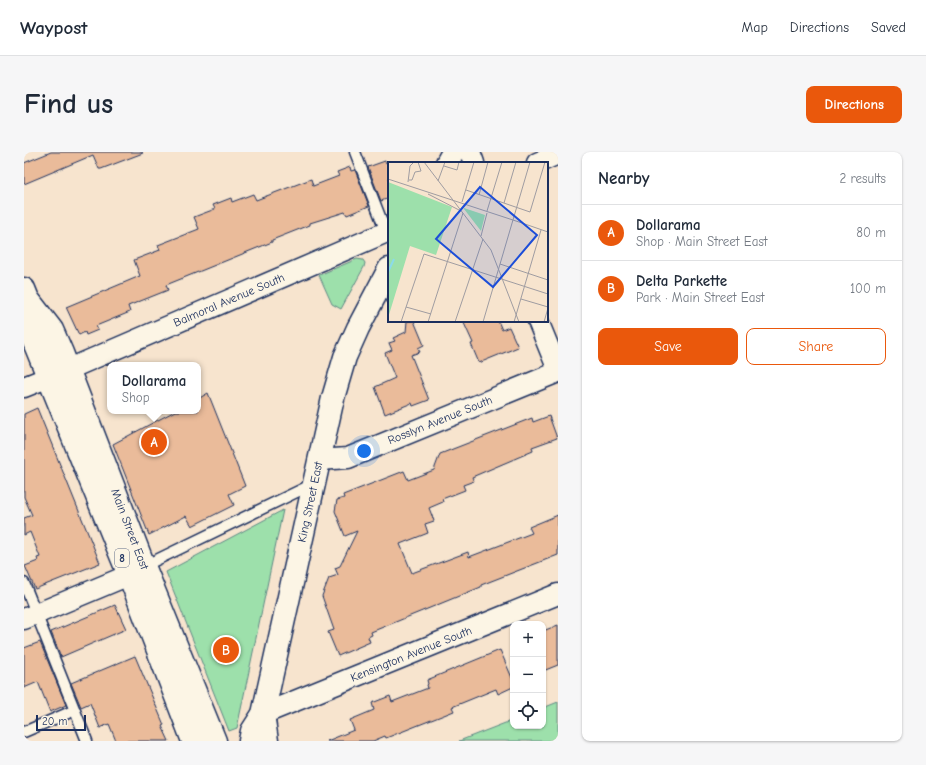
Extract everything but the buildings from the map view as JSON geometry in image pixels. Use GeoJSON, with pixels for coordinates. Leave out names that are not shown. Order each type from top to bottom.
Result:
{"type":"FeatureCollection","features":[{"type":"Feature","properties":{"kind":"main road"},"geometry":{"type":"LineString","coordinates":[[448,162],[453,152]]}},
{"type":"Feature","properties":{"kind":"main road","name":"King Street East"},"geometry":{"type":"LineString","coordinates":[[250,741],[252,731],[263,714],[333,398],[345,357],[358,328],[388,271]]}},
{"type":"Feature","properties":{"kind":"main road","name":"Main Street East"},"geometry":{"type":"LineString","coordinates":[[26,294],[52,330],[69,369],[193,741]]}},
{"type":"Feature","properties":{"kind":"main road","name":"Main Street East"},"geometry":{"type":"LineString","coordinates":[[26,294],[32,337],[48,377],[215,741]]}},
{"type":"Feature","properties":{"kind":"main road"},"geometry":{"type":"LineString","coordinates":[[263,714],[267,741]]}},
{"type":"Feature","properties":{"kind":"street"},"geometry":{"type":"LineString","coordinates":[[470,152],[474,162]]}},
{"type":"Feature","properties":{"kind":"street"},"geometry":{"type":"LineString","coordinates":[[539,162],[558,154]]}},
{"type":"Feature","properties":{"kind":"street","name":"Balmoral Avenue South"},"geometry":{"type":"LineString","coordinates":[[24,387],[388,231]]}},
{"type":"Feature","properties":{"kind":"street"},"geometry":{"type":"LineString","coordinates":[[538,322],[558,371]]}},
{"type":"Feature","properties":{"kind":"street","name":"Rosslyn Avenue South"},"geometry":{"type":"LineString","coordinates":[[320,460],[348,458],[558,371]]}},
{"type":"Feature","properties":{"kind":"street"},"geometry":{"type":"LineString","coordinates":[[30,617],[136,570]]}},
{"type":"Feature","properties":{"kind":"street","name":"Kensington Avenue South"},"geometry":{"type":"LineString","coordinates":[[263,714],[558,594]]}},
{"type":"Feature","properties":{"kind":"lane"},"geometry":{"type":"LineString","coordinates":[[355,152],[388,231]]}},
{"type":"Feature","properties":{"kind":"lane"},"geometry":{"type":"LineString","coordinates":[[136,570],[314,483]]}},
{"type":"Feature","properties":{"kind":"lane"},"geometry":{"type":"LineString","coordinates":[[24,584],[30,617],[75,710],[87,741]]}},
{"type":"Feature","properties":{"kind":"lane"},"geometry":{"type":"LineString","coordinates":[[24,732],[75,710]]}},
{"type":"Feature","properties":{"kind":"green space"},"geometry":{"type":"Polygon","coordinates":[[[357,259],[363,260],[365,263],[364,267],[341,309],[332,304],[319,275],[357,259]]]}},
{"type":"Feature","properties":{"kind":"green space"},"geometry":{"type":"Polygon","coordinates":[[[283,510],[237,728],[229,731],[166,572],[283,510]]]}},
{"type":"Feature","properties":{"kind":"green space"},"geometry":{"type":"Polygon","coordinates":[[[558,702],[558,741],[459,741],[510,721],[510,729],[546,729],[546,707],[558,702]]]}},
{"type":"Feature","properties":{"kind":"place","name":"Dollarama"},"geometry":{"type":"Point","coordinates":[154,442]}},
{"type":"Feature","properties":{"kind":"place","name":"Delta Parkette"},"geometry":{"type":"Point","coordinates":[226,650]}}]}
